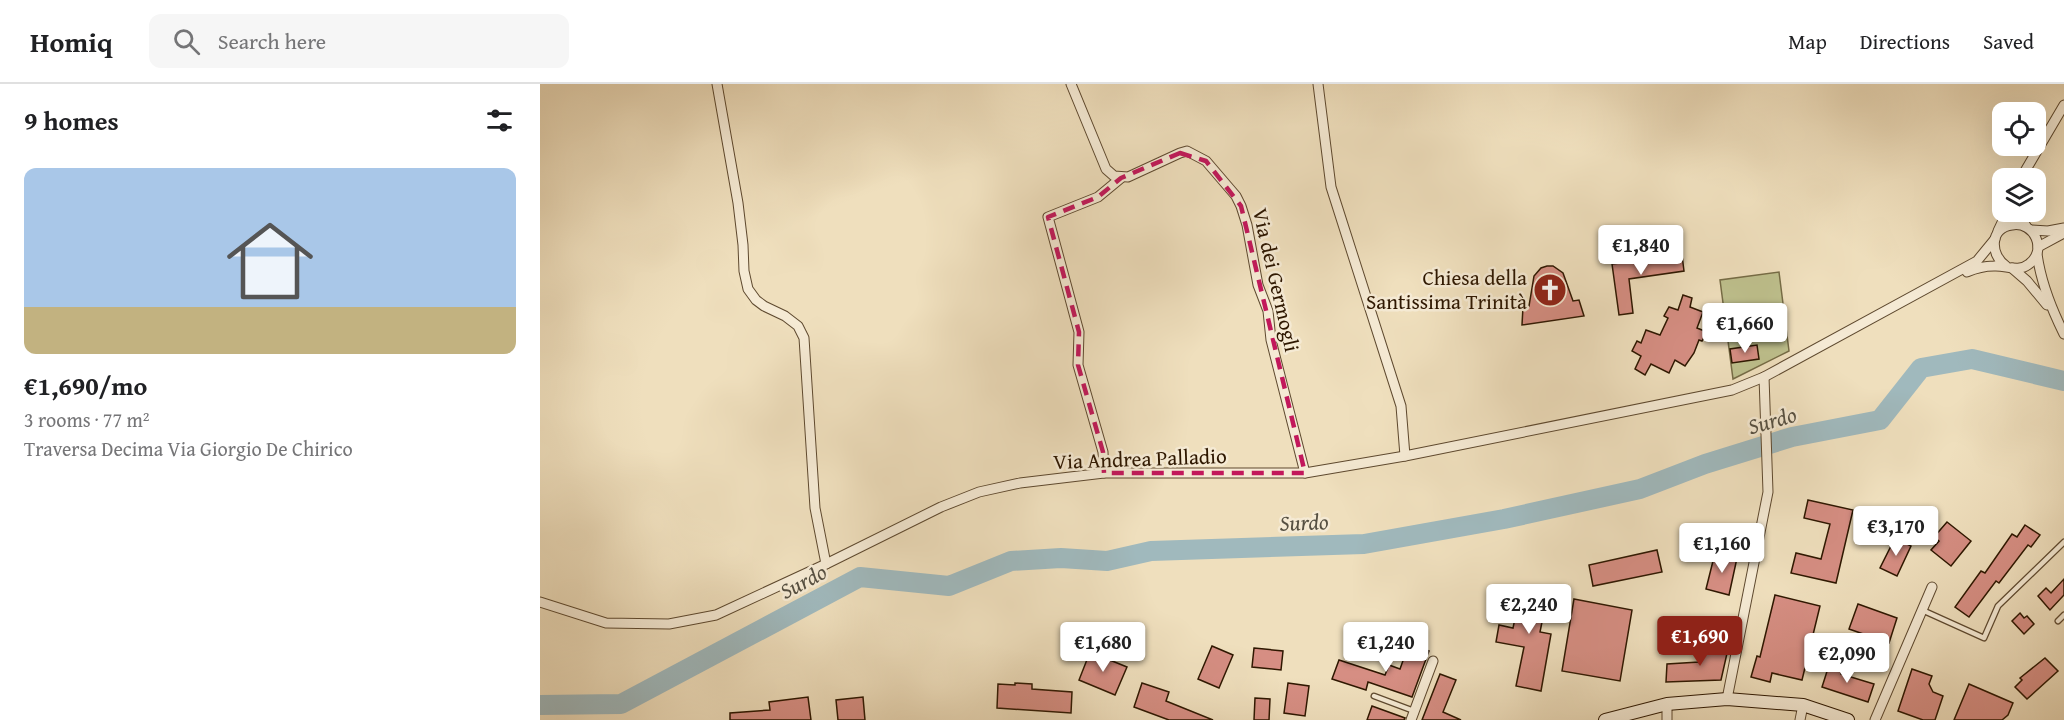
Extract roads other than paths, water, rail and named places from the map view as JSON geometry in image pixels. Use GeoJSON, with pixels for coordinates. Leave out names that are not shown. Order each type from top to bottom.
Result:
{"type":"FeatureCollection","features":[{"type":"Feature","properties":{"kind":"main road"},"geometry":{"type":"LineString","coordinates":[[1605,720],[1667,704],[1727,699],[1803,705],[1848,720]]}},
{"type":"Feature","properties":{"kind":"street"},"geometry":{"type":"LineString","coordinates":[[717,84],[738,203],[744,271],[748,289],[764,306],[785,316],[798,326],[804,338],[815,508],[826,564]]}},
{"type":"Feature","properties":{"kind":"street"},"geometry":{"type":"LineString","coordinates":[[1071,84],[1106,169],[1114,176],[1120,177]]}},
{"type":"Feature","properties":{"kind":"street"},"geometry":{"type":"LineString","coordinates":[[1318,84],[1331,187],[1401,406],[1405,456]]}},
{"type":"Feature","properties":{"kind":"street"},"geometry":{"type":"LineString","coordinates":[[2026,168],[2064,105]]}},
{"type":"Feature","properties":{"kind":"street","name":"Via dei Germogli"},"geometry":{"type":"LineString","coordinates":[[1120,177],[1128,177],[1180,153],[1187,152],[1206,161],[1236,196],[1246,225],[1258,285],[1268,311],[1271,340],[1305,473]]}},
{"type":"Feature","properties":{"kind":"street"},"geometry":{"type":"LineString","coordinates":[[1104,473],[1103,452],[1078,364],[1079,332],[1048,217],[1098,197],[1120,177]]}},
{"type":"Feature","properties":{"kind":"street"},"geometry":{"type":"LineString","coordinates":[[2002,222],[1993,246],[1996,258],[2027,281],[2052,312],[2064,334]]}},
{"type":"Feature","properties":{"kind":"street"},"geometry":{"type":"LineString","coordinates":[[2024,222],[2035,235],[2040,274],[2052,312]]}},
{"type":"Feature","properties":{"kind":"street"},"geometry":{"type":"LineString","coordinates":[[1942,281],[1977,261],[1996,236],[2007,226],[2013,224],[2048,231],[2064,228]]}},
{"type":"Feature","properties":{"kind":"street"},"geometry":{"type":"LineString","coordinates":[[1942,281],[1981,267],[2024,267],[2034,259],[2038,250],[2064,233]]}},
{"type":"Feature","properties":{"kind":"street","name":"Via Andrea Palladio"},"geometry":{"type":"LineString","coordinates":[[540,602],[606,623],[669,624],[716,615],[941,507],[979,492],[1020,483],[1104,473],[1305,473],[1405,456],[1732,390],[1764,377],[1942,281]]}},
{"type":"Feature","properties":{"kind":"street"},"geometry":{"type":"LineString","coordinates":[[1727,699],[1768,492],[1767,411],[1764,377]]}},
{"type":"Feature","properties":{"kind":"street"},"geometry":{"type":"LineString","coordinates":[[1875,720],[1932,587]]}},
{"type":"Feature","properties":{"kind":"street"},"geometry":{"type":"LineString","coordinates":[[1412,716],[1433,661]]}},
{"type":"Feature","properties":{"kind":"street"},"geometry":{"type":"LineString","coordinates":[[1667,704],[1667,720]]}},
{"type":"Feature","properties":{"kind":"street"},"geometry":{"type":"LineString","coordinates":[[1800,720],[1803,705]]}},
{"type":"Feature","properties":{"kind":"lane"},"geometry":{"type":"LineString","coordinates":[[1922,610],[1984,638],[1998,606],[2064,543]]}},
{"type":"Feature","properties":{"kind":"lane"},"geometry":{"type":"LineString","coordinates":[[2058,621],[2064,615]]}},
{"type":"Feature","properties":{"kind":"lane"},"geometry":{"type":"LineString","coordinates":[[1374,696],[1412,716]]}},
{"type":"Feature","properties":{"kind":"waterway","name":"Surdo"},"geometry":{"type":"LineString","coordinates":[[540,705],[621,704],[860,577],[949,586],[1011,561],[1061,558],[1107,561],[1151,551],[1364,544],[1504,519],[1640,489],[1705,464],[1792,437],[1880,420],[1921,368],[1972,359],[2064,381]]}},
{"type":"Feature","properties":{"kind":"place","name":"Chiesa della Santissima Trinità"},"geometry":{"type":"Point","coordinates":[1550,290]}}]}
